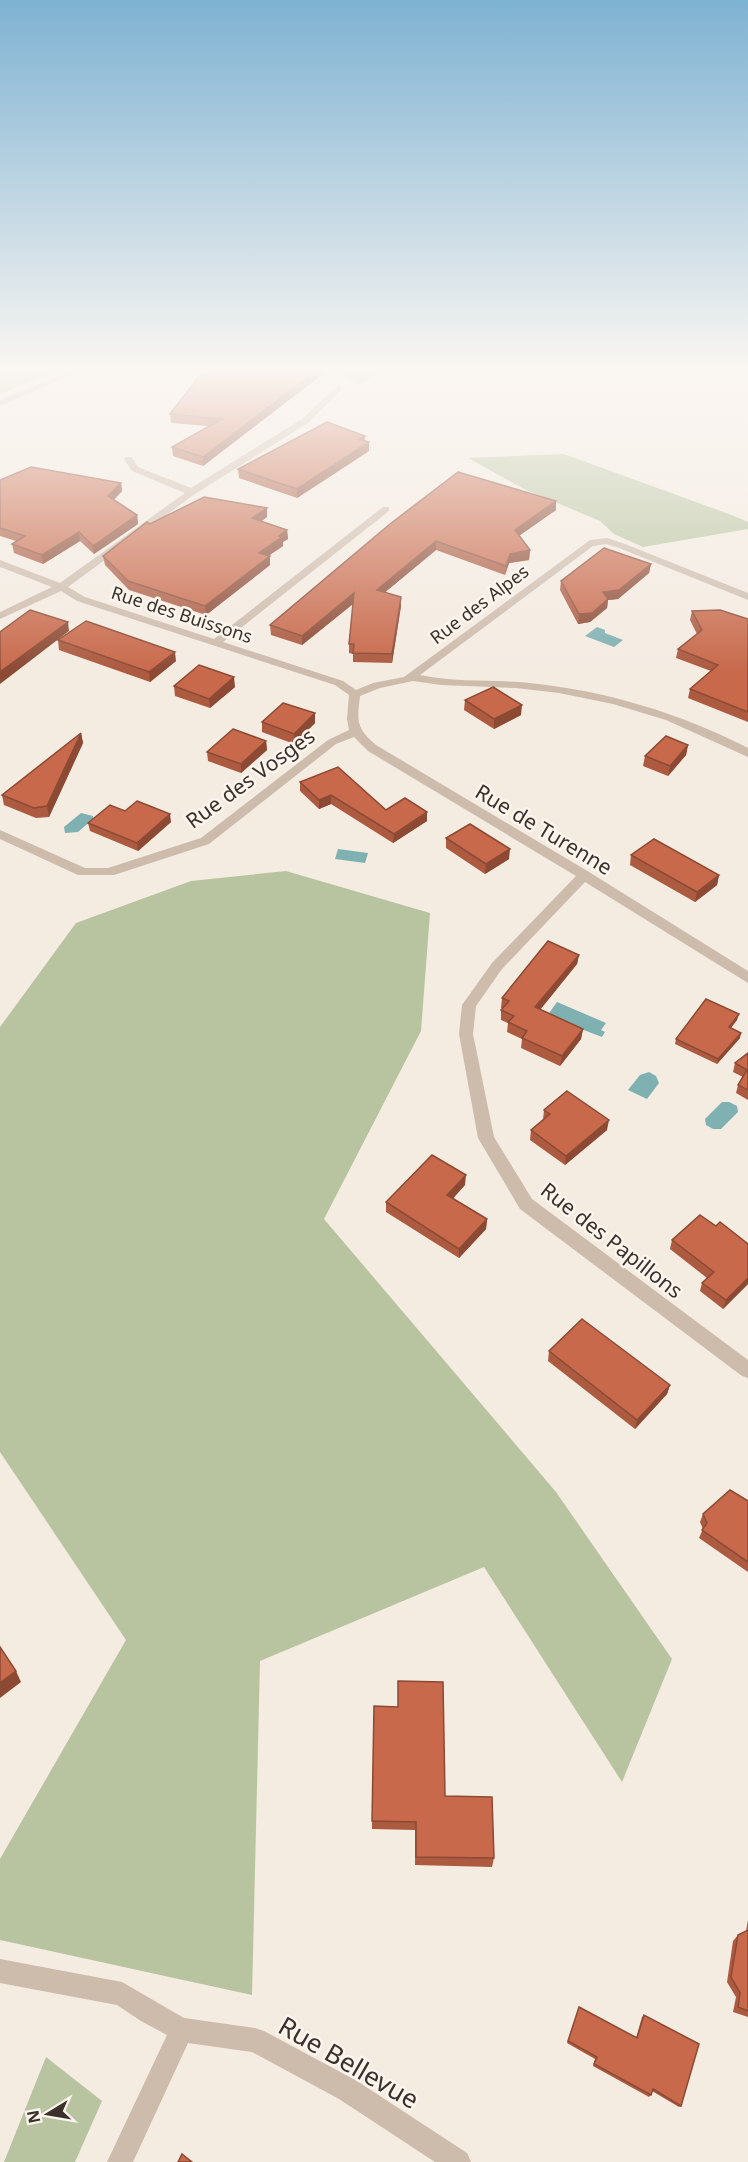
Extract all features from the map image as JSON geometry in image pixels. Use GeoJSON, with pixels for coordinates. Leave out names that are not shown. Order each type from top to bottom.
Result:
{"type":"FeatureCollection","features":[{"type":"Feature","properties":{"kind":"street"},"geometry":{"type":"LineString","coordinates":[[140,471],[192,492]]}},
{"type":"Feature","properties":{"kind":"street"},"geometry":{"type":"LineString","coordinates":[[0,616],[61,587],[192,492],[226,471]]}},
{"type":"Feature","properties":{"kind":"street"},"geometry":{"type":"LineString","coordinates":[[214,644],[386,509]]}},
{"type":"Feature","properties":{"kind":"street","name":"Rue des Alpes"},"geometry":{"type":"LineString","coordinates":[[355,694],[376,685],[402,682],[412,678],[590,543],[607,541],[622,546],[748,597]]}},
{"type":"Feature","properties":{"kind":"street","name":"Rue des Buissons"},"geometry":{"type":"LineString","coordinates":[[0,563],[61,587],[81,599],[339,683],[355,694]]}},
{"type":"Feature","properties":{"kind":"street"},"geometry":{"type":"LineString","coordinates":[[412,678],[529,686],[576,693],[677,719],[712,733],[748,753]]}},
{"type":"Feature","properties":{"kind":"street"},"geometry":{"type":"LineString","coordinates":[[354,732],[352,721],[355,694]]}},
{"type":"Feature","properties":{"kind":"street","name":"Rue des Vosges"},"geometry":{"type":"LineString","coordinates":[[0,834],[83,872],[109,872],[205,842],[332,742],[354,732]]}},
{"type":"Feature","properties":{"kind":"street","name":"Rue de Turenne"},"geometry":{"type":"LineString","coordinates":[[354,732],[372,748],[584,875],[748,978]]}},
{"type":"Feature","properties":{"kind":"street","name":"Rue des Papillons"},"geometry":{"type":"LineString","coordinates":[[584,875],[497,966],[470,1005],[466,1034],[486,1138],[526,1204],[748,1370]]}},
{"type":"Feature","properties":{"kind":"street","name":"Rue Bellevue"},"geometry":{"type":"LineString","coordinates":[[0,1971],[122,1994],[149,2013],[182,2030],[255,2040],[348,2090],[458,2162]]}},
{"type":"Feature","properties":{"kind":"street"},"geometry":{"type":"LineString","coordinates":[[120,2162],[182,2030]]}},
{"type":"Feature","properties":{"kind":"green space"},"geometry":{"type":"Polygon","coordinates":[[[491,471],[610,471],[748,522],[748,529],[643,547],[614,534],[600,521],[524,489],[491,471]]]}},
{"type":"Feature","properties":{"kind":"green space"},"geometry":{"type":"Polygon","coordinates":[[[286,871],[430,913],[421,1031],[324,1219],[556,1492],[672,1659],[622,1782],[484,1567],[260,1661],[252,1995],[0,1940],[0,1859],[126,1640],[0,1452],[0,1027],[76,923],[191,881],[286,871]]]}},
{"type":"Feature","properties":{"kind":"green space"},"geometry":{"type":"Polygon","coordinates":[[[46,2057],[102,2101],[75,2162],[4,2162],[46,2057]]]}},
{"type":"Feature","properties":{"kind":"water"},"geometry":{"type":"Polygon","coordinates":[[[597,627],[623,640],[614,647],[585,636],[597,627]]]}},
{"type":"Feature","properties":{"kind":"water"},"geometry":{"type":"Polygon","coordinates":[[[81,813],[93,816],[93,819],[78,832],[65,833],[64,827],[81,813]]]}},
{"type":"Feature","properties":{"kind":"water"},"geometry":{"type":"Polygon","coordinates":[[[338,849],[368,853],[365,863],[335,859],[338,849]]]}},
{"type":"Feature","properties":{"kind":"water"},"geometry":{"type":"Polygon","coordinates":[[[557,1002],[606,1023],[601,1030],[605,1032],[602,1037],[547,1016],[557,1002]]]}},
{"type":"Feature","properties":{"kind":"water"},"geometry":{"type":"Polygon","coordinates":[[[649,1072],[656,1076],[659,1083],[647,1099],[628,1090],[640,1075],[649,1072]]]}},
{"type":"Feature","properties":{"kind":"water"},"geometry":{"type":"Polygon","coordinates":[[[722,1102],[729,1102],[737,1106],[738,1112],[721,1129],[713,1129],[706,1125],[705,1119],[722,1102]]]}},
{"type":"Feature","properties":{"kind":"building"},"geometry":{"type":"Polygon","coordinates":[[[22,471],[53,471],[121,483],[108,496],[137,515],[93,546],[79,532],[42,555],[12,544],[25,536],[0,528],[0,480],[22,471]]]}},
{"type":"Feature","properties":{"kind":"building"},"geometry":{"type":"Polygon","coordinates":[[[244,471],[325,471],[297,489],[244,471]]]}},
{"type":"Feature","properties":{"kind":"building"},"geometry":{"type":"Polygon","coordinates":[[[458,472],[556,501],[515,530],[530,550],[510,554],[506,566],[436,541],[377,590],[401,597],[392,654],[353,653],[354,644],[349,644],[354,593],[302,636],[270,625],[390,524],[458,472]]]}},
{"type":"Feature","properties":{"kind":"building"},"geometry":{"type":"Polygon","coordinates":[[[204,497],[267,508],[252,518],[287,530],[279,536],[282,537],[259,553],[270,556],[205,606],[128,581],[103,556],[147,522],[150,524],[204,497]]]}},
{"type":"Feature","properties":{"kind":"building"},"geometry":{"type":"Polygon","coordinates":[[[604,548],[651,564],[619,590],[603,592],[608,599],[592,613],[579,614],[561,581],[604,548]]]}},
{"type":"Feature","properties":{"kind":"building"},"geometry":{"type":"Polygon","coordinates":[[[30,610],[68,622],[0,672],[0,632],[30,610]]]}},
{"type":"Feature","properties":{"kind":"building"},"geometry":{"type":"Polygon","coordinates":[[[720,610],[748,619],[748,712],[690,689],[718,665],[678,649],[702,630],[692,611],[720,610]]]}},
{"type":"Feature","properties":{"kind":"building"},"geometry":{"type":"Polygon","coordinates":[[[86,621],[175,652],[149,672],[58,640],[86,621]]]}},
{"type":"Feature","properties":{"kind":"building"},"geometry":{"type":"Polygon","coordinates":[[[199,665],[234,677],[209,699],[174,686],[199,665]]]}},
{"type":"Feature","properties":{"kind":"building"},"geometry":{"type":"Polygon","coordinates":[[[493,687],[522,705],[494,719],[465,700],[493,687]]]}},
{"type":"Feature","properties":{"kind":"building"},"geometry":{"type":"Polygon","coordinates":[[[283,703],[315,713],[294,734],[262,722],[283,703]]]}},
{"type":"Feature","properties":{"kind":"building"},"geometry":{"type":"Polygon","coordinates":[[[233,729],[266,741],[241,764],[207,752],[233,729]]]}},
{"type":"Feature","properties":{"kind":"building"},"geometry":{"type":"Polygon","coordinates":[[[81,733],[47,806],[34,808],[2,795],[81,733]]]}},
{"type":"Feature","properties":{"kind":"building"},"geometry":{"type":"Polygon","coordinates":[[[666,736],[688,745],[670,766],[645,756],[666,736]]]}},
{"type":"Feature","properties":{"kind":"building"},"geometry":{"type":"Polygon","coordinates":[[[338,767],[386,810],[405,798],[427,812],[394,834],[331,795],[319,800],[300,782],[338,767]]]}},
{"type":"Feature","properties":{"kind":"building"},"geometry":{"type":"Polygon","coordinates":[[[137,801],[170,814],[137,843],[88,823],[110,805],[125,811],[137,801]]]}},
{"type":"Feature","properties":{"kind":"building"},"geometry":{"type":"Polygon","coordinates":[[[470,824],[510,849],[486,864],[446,838],[470,824]]]}},
{"type":"Feature","properties":{"kind":"building"},"geometry":{"type":"Polygon","coordinates":[[[654,839],[719,875],[697,892],[631,855],[654,839]]]}},
{"type":"Feature","properties":{"kind":"building"},"geometry":{"type":"Polygon","coordinates":[[[548,941],[579,955],[535,1007],[583,1029],[562,1056],[522,1038],[527,1031],[508,1022],[514,1016],[501,1010],[509,1001],[502,998],[548,941]]]}},
{"type":"Feature","properties":{"kind":"building"},"geometry":{"type":"Polygon","coordinates":[[[706,999],[739,1014],[729,1027],[741,1033],[718,1059],[676,1039],[706,999]]]}},
{"type":"Feature","properties":{"kind":"building"},"geometry":{"type":"Polygon","coordinates":[[[748,1053],[748,1090],[738,1085],[747,1070],[735,1063],[748,1053]]]}},
{"type":"Feature","properties":{"kind":"building"},"geometry":{"type":"Polygon","coordinates":[[[567,1091],[609,1120],[566,1156],[531,1130],[550,1114],[544,1110],[567,1091]]]}},
{"type":"Feature","properties":{"kind":"building"},"geometry":{"type":"Polygon","coordinates":[[[432,1155],[466,1175],[447,1195],[487,1219],[459,1249],[386,1202],[432,1155]]]}},
{"type":"Feature","properties":{"kind":"building"},"geometry":{"type":"Polygon","coordinates":[[[700,1215],[716,1226],[720,1222],[748,1244],[748,1278],[726,1300],[702,1283],[714,1272],[672,1240],[700,1215]]]}},
{"type":"Feature","properties":{"kind":"building"},"geometry":{"type":"Polygon","coordinates":[[[582,1319],[670,1385],[637,1420],[549,1351],[582,1319]]]}},
{"type":"Feature","properties":{"kind":"building"},"geometry":{"type":"Polygon","coordinates":[[[730,1490],[748,1501],[748,1562],[702,1530],[707,1523],[703,1514],[730,1490]]]}},
{"type":"Feature","properties":{"kind":"building"},"geometry":{"type":"Polygon","coordinates":[[[0,1647],[16,1671],[0,1683],[0,1647]]]}},
{"type":"Feature","properties":{"kind":"building"},"geometry":{"type":"Polygon","coordinates":[[[398,1681],[443,1682],[445,1796],[492,1797],[494,1858],[416,1857],[416,1822],[372,1821],[374,1706],[398,1707],[398,1681]]]}},
{"type":"Feature","properties":{"kind":"building"},"geometry":{"type":"Polygon","coordinates":[[[748,1930],[748,2011],[738,2007],[740,1993],[731,1977],[738,1935],[748,1930]]]}},
{"type":"Feature","properties":{"kind":"building"},"geometry":{"type":"Polygon","coordinates":[[[579,2007],[637,2038],[644,2015],[699,2044],[681,2106],[653,2089],[651,2095],[594,2064],[597,2057],[568,2041],[579,2007]]]}},
{"type":"Feature","properties":{"kind":"building"},"geometry":{"type":"Polygon","coordinates":[[[182,2154],[192,2162],[178,2162],[182,2154]]]}}]}
